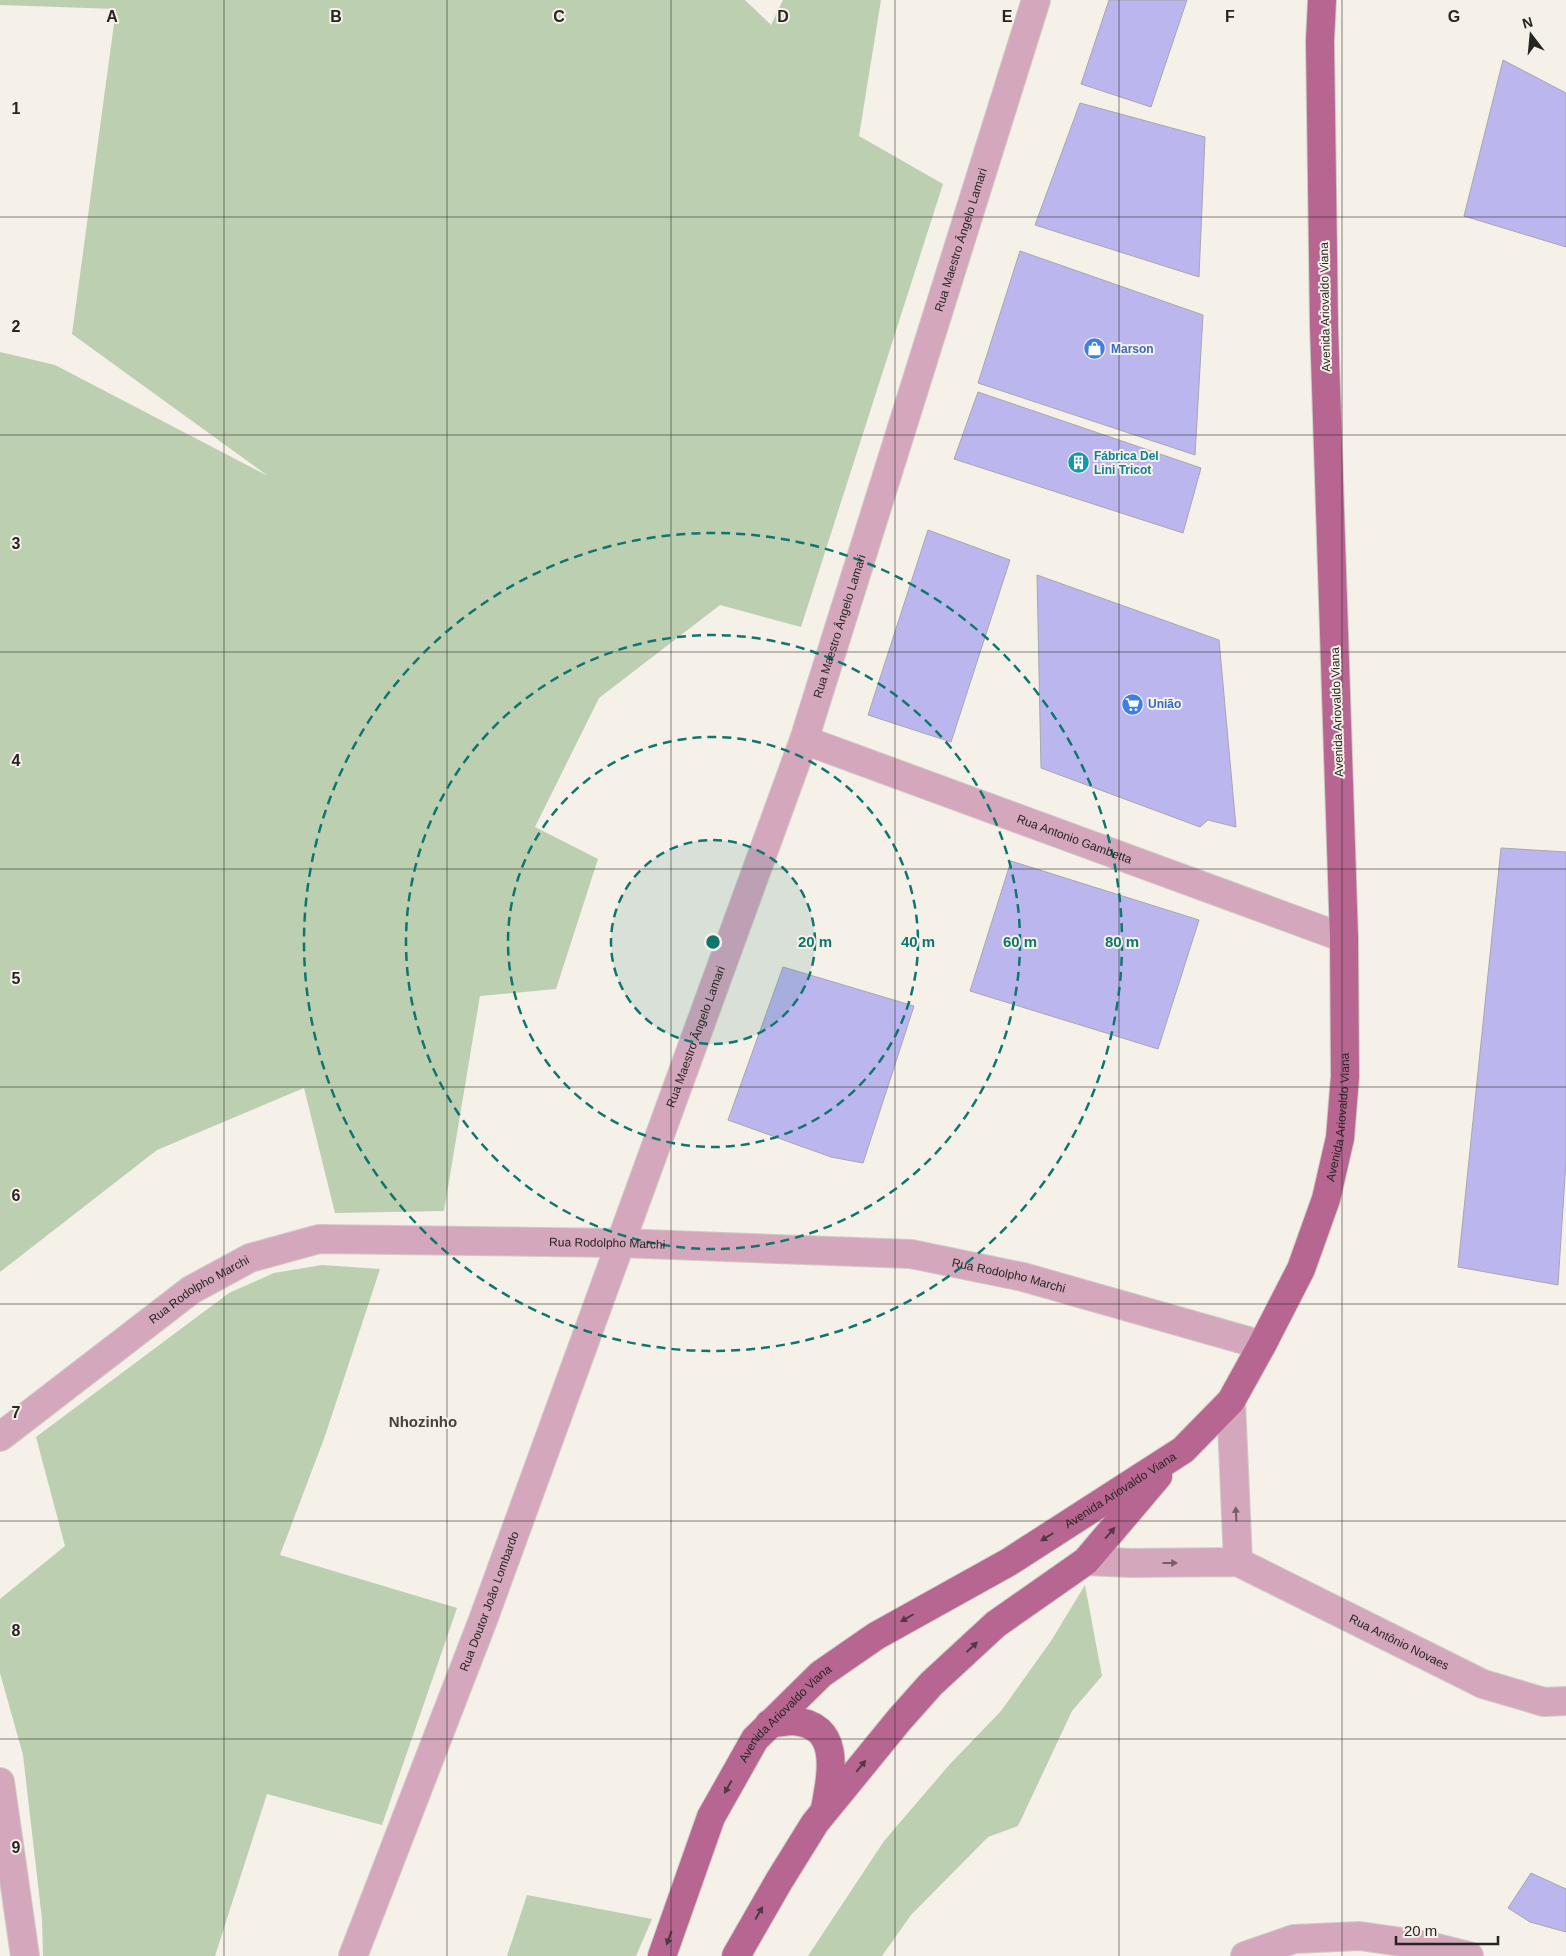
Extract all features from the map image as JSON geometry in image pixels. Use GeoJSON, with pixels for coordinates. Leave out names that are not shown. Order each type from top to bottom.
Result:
{"type":"FeatureCollection","features":[{"type":"Feature","properties":{"kind":"main road","name":"Avenida Ariovaldo Viana"},"geometry":{"type":"LineString","coordinates":[[736,1956],[778,1881],[824,1810],[931,1684],[996,1624],[1086,1561],[1177,1454],[1231,1401],[1262,1345],[1300,1269],[1326,1200],[1340,1138],[1345,1077],[1344,938],[1324,326],[1320,41],[1322,0]]}},
{"type":"Feature","properties":{"kind":"main road","name":"Avenida Ariovaldo Viana"},"geometry":{"type":"LineString","coordinates":[[662,1956],[711,1817],[755,1739],[769,1724],[821,1674],[876,1636],[1009,1562],[1177,1454]]}},
{"type":"Feature","properties":{"kind":"main road"},"geometry":{"type":"LineString","coordinates":[[769,1724],[792,1721],[814,1726],[827,1740],[831,1753],[830,1781],[824,1810]]}},
{"type":"Feature","properties":{"kind":"street","name":"Rua Maestro Ângelo Lamari"},"geometry":{"type":"LineString","coordinates":[[619,1243],[804,740],[1036,0]]}},
{"type":"Feature","properties":{"kind":"street","name":"Rua Antonio Gambetta"},"geometry":{"type":"LineString","coordinates":[[804,740],[1344,938]]}},
{"type":"Feature","properties":{"kind":"street","name":"Rua Rodolpho Marchi"},"geometry":{"type":"LineString","coordinates":[[0,1437],[190,1290],[250,1258],[319,1239],[619,1243],[911,1254],[1023,1277],[1262,1345]]}},
{"type":"Feature","properties":{"kind":"street","name":"Rua Doutor João Lombardo"},"geometry":{"type":"LineString","coordinates":[[353,1956],[483,1620],[619,1243]]}},
{"type":"Feature","properties":{"kind":"street"},"geometry":{"type":"LineString","coordinates":[[1231,1401],[1238,1562]]}},
{"type":"Feature","properties":{"kind":"street","name":"Rua Antônio Novaes"},"geometry":{"type":"LineString","coordinates":[[1086,1561],[1132,1563],[1238,1562],[1483,1684],[1544,1702],[1566,1701]]}},
{"type":"Feature","properties":{"kind":"street"},"geometry":{"type":"LineString","coordinates":[[0,1782],[25,1956]]}},
{"type":"Feature","properties":{"kind":"street"},"geometry":{"type":"LineString","coordinates":[[1245,1956],[1294,1938],[1360,1936],[1429,1946],[1469,1956]]}},
{"type":"Feature","properties":{"kind":"green space"},"geometry":{"type":"Polygon","coordinates":[[[0,0],[745,0],[771,25],[783,0],[881,0],[859,136],[943,184],[801,627],[720,605],[599,698],[535,827],[598,859],[556,989],[480,996],[444,1211],[335,1213],[304,1088],[157,1150],[0,1272],[0,352],[55,365],[268,476],[72,334],[116,9],[0,5],[0,0]]]}},
{"type":"Feature","properties":{"kind":"green space"},"geometry":{"type":"Polygon","coordinates":[[[322,1265],[380,1269],[325,1436],[280,1555],[457,1608],[382,1825],[267,1794],[215,1956],[43,1956],[42,1919],[23,1755],[0,1673],[0,1599],[65,1546],[36,1437],[229,1293],[274,1273],[322,1265]]]}},
{"type":"Feature","properties":{"kind":"green space"},"geometry":{"type":"Polygon","coordinates":[[[1085,1585],[1102,1676],[1072,1711],[1018,1826],[988,1837],[911,1915],[882,1956],[808,1956],[884,1841],[950,1764],[1001,1711],[1051,1641],[1085,1585]]]}},
{"type":"Feature","properties":{"kind":"green space"},"geometry":{"type":"Polygon","coordinates":[[[527,1895],[652,1919],[636,1956],[507,1956],[527,1895]]]}},
{"type":"Feature","properties":{"kind":"building"},"geometry":{"type":"Polygon","coordinates":[[[1109,0],[1187,0],[1151,107],[1081,84],[1109,0]]]}},
{"type":"Feature","properties":{"kind":"building"},"geometry":{"type":"Polygon","coordinates":[[[1503,60],[1566,93],[1566,247],[1464,216],[1503,60]]]}},
{"type":"Feature","properties":{"kind":"building"},"geometry":{"type":"Polygon","coordinates":[[[1080,103],[1205,137],[1199,277],[1035,225],[1080,103]]]}},
{"type":"Feature","properties":{"kind":"building","name":"Marson"},"geometry":{"type":"Polygon","coordinates":[[[1020,251],[1203,315],[1195,455],[978,383],[1020,251]]]}},
{"type":"Feature","properties":{"kind":"building","name":"Fábrica Del Lini Tricot"},"geometry":{"type":"Polygon","coordinates":[[[978,392],[1201,468],[1183,533],[954,459],[978,392]]]}},
{"type":"Feature","properties":{"kind":"building"},"geometry":{"type":"Polygon","coordinates":[[[928,530],[1010,560],[951,742],[868,715],[928,530]]]}},
{"type":"Feature","properties":{"kind":"building","name":"União"},"geometry":{"type":"Polygon","coordinates":[[[1037,575],[1219,640],[1236,827],[1208,820],[1200,827],[1041,768],[1037,575]]]}},
{"type":"Feature","properties":{"kind":"building"},"geometry":{"type":"Polygon","coordinates":[[[1501,848],[1566,852],[1566,1161],[1558,1285],[1458,1267],[1501,848]]]}},
{"type":"Feature","properties":{"kind":"building"},"geometry":{"type":"Polygon","coordinates":[[[1011,861],[1199,920],[1158,1049],[970,991],[1011,861]]]}},
{"type":"Feature","properties":{"kind":"building"},"geometry":{"type":"Polygon","coordinates":[[[783,967],[914,1006],[863,1163],[831,1157],[728,1120],[783,967]]]}},
{"type":"Feature","properties":{"kind":"building"},"geometry":{"type":"Polygon","coordinates":[[[1531,1873],[1566,1889],[1566,1932],[1530,1922],[1508,1908],[1531,1873]]]}},
{"type":"Feature","properties":{"kind":"place","name":"Marson"},"geometry":{"type":"Point","coordinates":[1095,349]}},
{"type":"Feature","properties":{"kind":"place","name":"Fábrica Del Lini Tricot"},"geometry":{"type":"Point","coordinates":[1078,463]}},
{"type":"Feature","properties":{"kind":"place","name":"União"},"geometry":{"type":"Point","coordinates":[1132,704]}},
{"type":"Feature","properties":{"kind":"district","name":"Nhozinho"},"geometry":{"type":"Point","coordinates":[423,1422]}}]}
